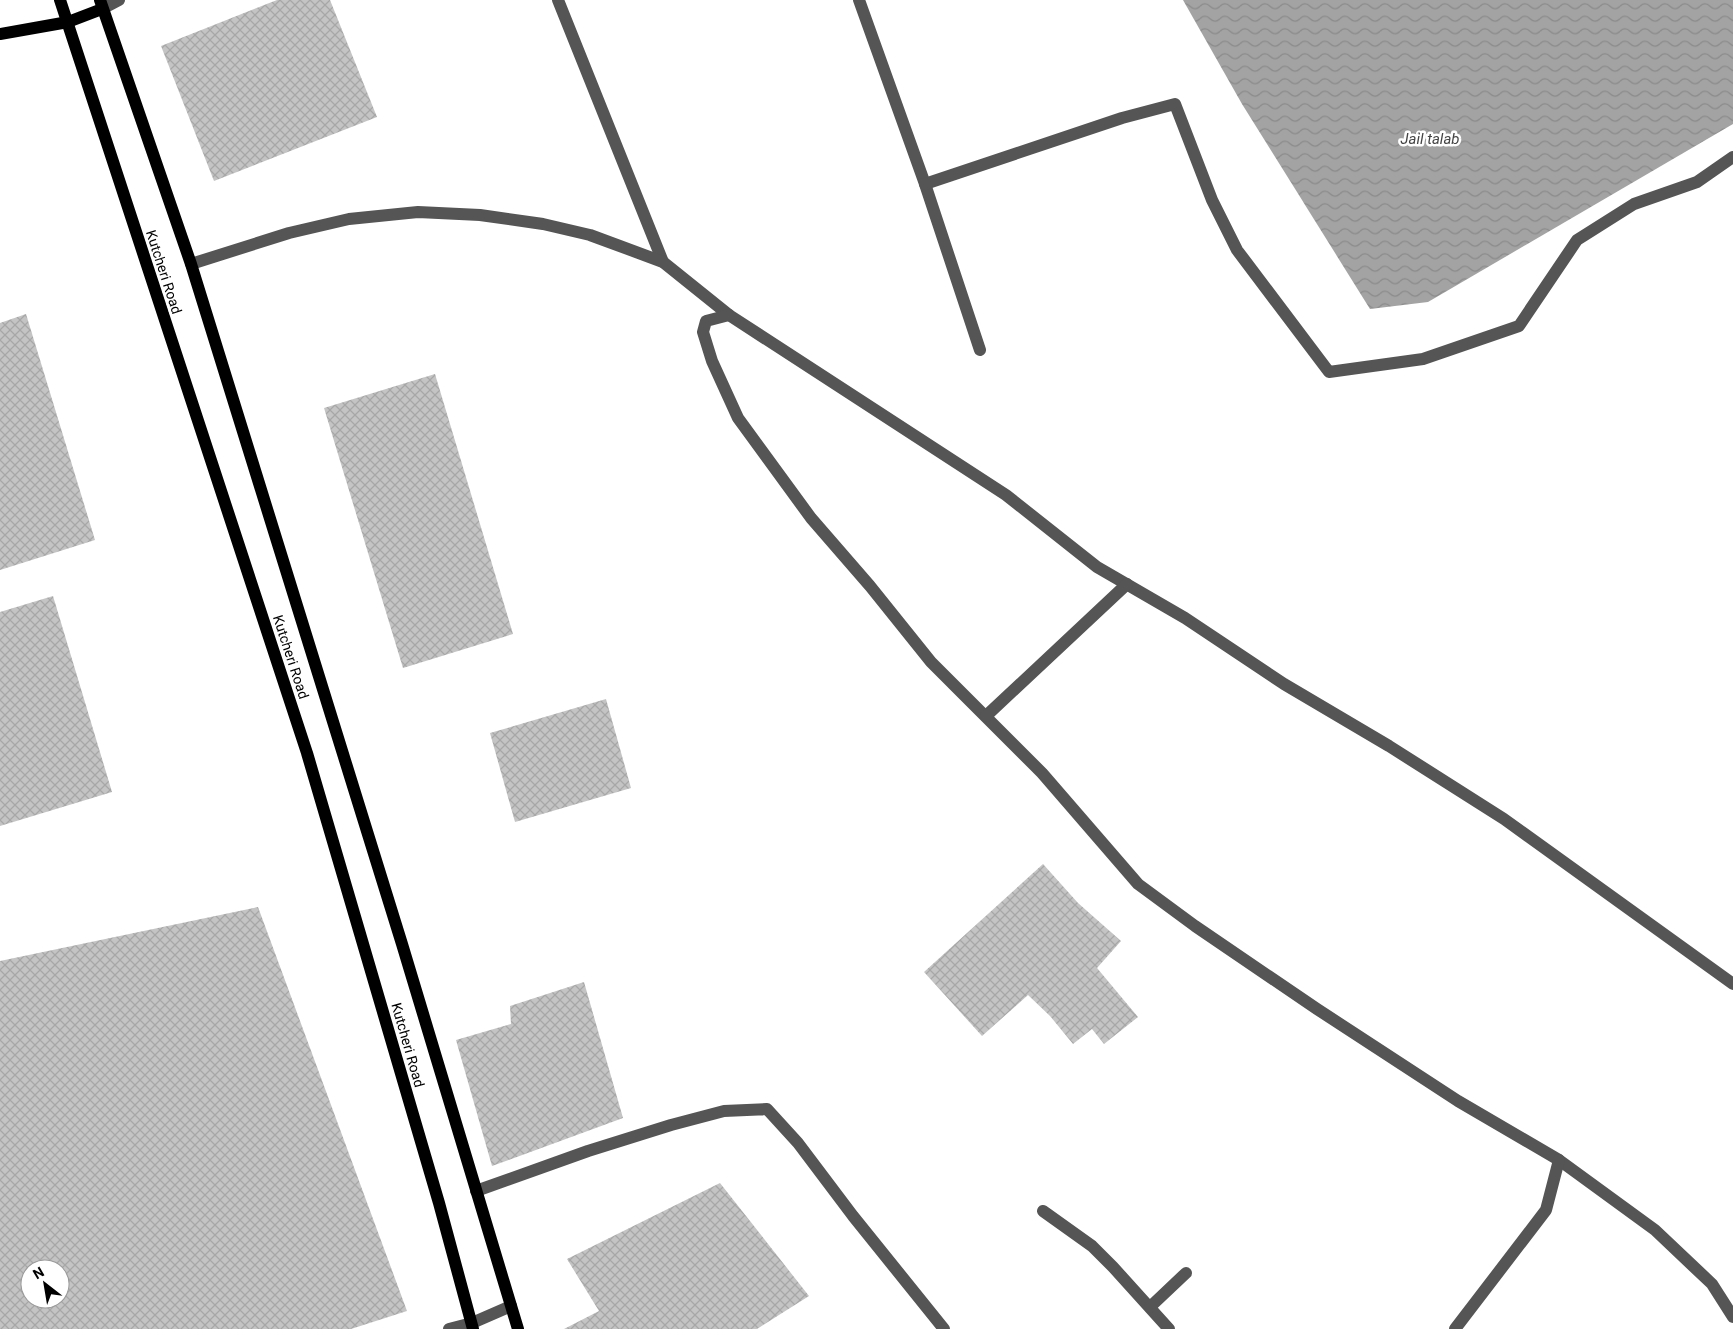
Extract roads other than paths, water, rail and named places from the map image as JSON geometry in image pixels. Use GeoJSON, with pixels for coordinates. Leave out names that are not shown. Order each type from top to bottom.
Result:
{"type":"FeatureCollection","features":[{"type":"Feature","properties":{"kind":"main road","name":"Kutcheri Road"},"geometry":{"type":"LineString","coordinates":[[60,0],[307,753],[434,1184],[472,1326]]}},
{"type":"Feature","properties":{"kind":"main road"},"geometry":{"type":"LineString","coordinates":[[0,34],[68,22],[101,4],[191,264],[396,925],[518,1329]]}},
{"type":"Feature","properties":{"kind":"street"},"geometry":{"type":"LineString","coordinates":[[101,4],[119,0]]}},
{"type":"Feature","properties":{"kind":"street"},"geometry":{"type":"LineString","coordinates":[[558,0],[662,262]]}},
{"type":"Feature","properties":{"kind":"street"},"geometry":{"type":"LineString","coordinates":[[859,0],[925,184],[980,350]]}},
{"type":"Feature","properties":{"kind":"street"},"geometry":{"type":"LineString","coordinates":[[925,184],[1122,118],[1175,104],[1212,200],[1237,250],[1329,372],[1423,359],[1519,326],[1577,240],[1634,204],[1697,182],[1733,157]]}},
{"type":"Feature","properties":{"kind":"street"},"geometry":{"type":"LineString","coordinates":[[191,264],[289,233],[349,218],[418,212],[480,215],[543,224],[590,235],[662,262],[729,316],[1006,495],[1097,567],[1186,618],[1284,684],[1389,746],[1504,819],[1733,984]]}},
{"type":"Feature","properties":{"kind":"street"},"geometry":{"type":"LineString","coordinates":[[729,316],[706,321],[702,332],[712,361],[738,418],[811,518],[870,586],[931,662],[1042,773],[1138,884],[1195,926],[1317,1008],[1458,1100],[1559,1160],[1655,1230],[1712,1284],[1733,1317]]}},
{"type":"Feature","properties":{"kind":"street"},"geometry":{"type":"LineString","coordinates":[[986,716],[1128,584]]}},
{"type":"Feature","properties":{"kind":"street"},"geometry":{"type":"LineString","coordinates":[[476,1191],[588,1151],[670,1125],[724,1111],[767,1109],[798,1143],[853,1216],[944,1329]]}},
{"type":"Feature","properties":{"kind":"street"},"geometry":{"type":"LineString","coordinates":[[1455,1329],[1546,1210],[1559,1160]]}},
{"type":"Feature","properties":{"kind":"street"},"geometry":{"type":"LineString","coordinates":[[1043,1212],[1092,1246],[1150,1306],[1169,1329]]}},
{"type":"Feature","properties":{"kind":"street"},"geometry":{"type":"LineString","coordinates":[[1150,1306],[1186,1273]]}},
{"type":"Feature","properties":{"kind":"street"},"geometry":{"type":"LineString","coordinates":[[449,1329],[472,1326],[511,1306]]}},
{"type":"Feature","properties":{"kind":"water","name":"Jail talab"},"geometry":{"type":"Polygon","coordinates":[[[1183,0],[1733,0],[1733,124],[1428,302],[1370,309],[1242,104],[1183,0]]]}}]}
